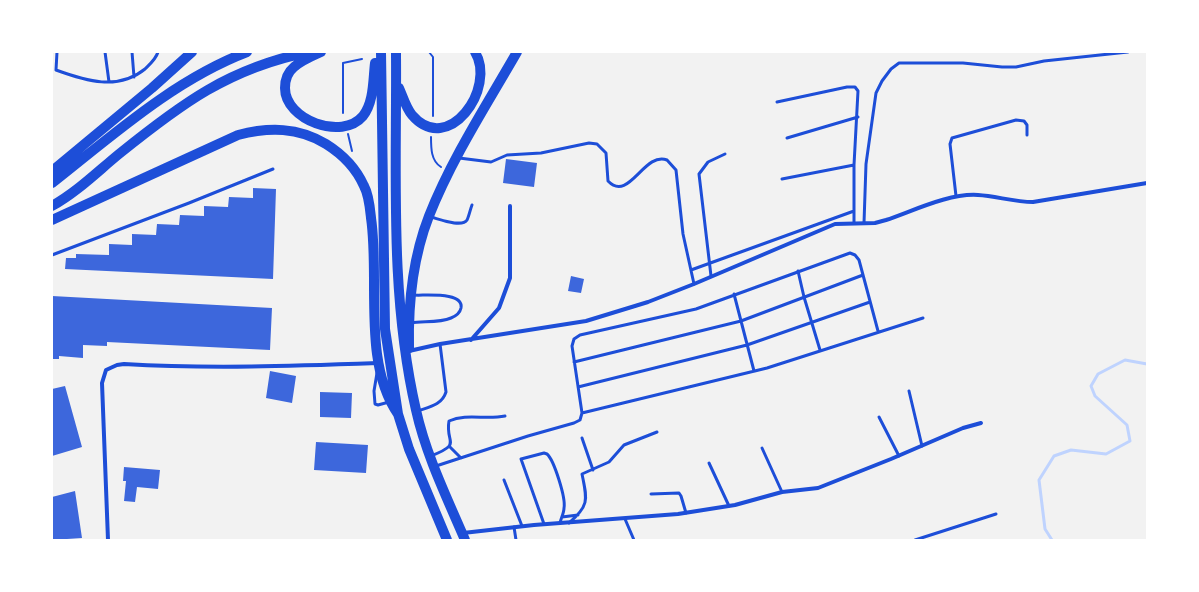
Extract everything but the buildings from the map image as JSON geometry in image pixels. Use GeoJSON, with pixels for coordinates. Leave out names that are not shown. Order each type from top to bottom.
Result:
{"type":"FeatureCollection","features":[{"type":"Feature","properties":{"kind":"main road"},"geometry":{"type":"LineString","coordinates":[[52,171],[146,93],[192,52]]}},
{"type":"Feature","properties":{"kind":"main road"},"geometry":{"type":"LineString","coordinates":[[52,182],[150,107],[207,70],[247,52]]}},
{"type":"Feature","properties":{"kind":"main road"},"geometry":{"type":"LineString","coordinates":[[52,206],[79,187],[176,110],[201,93],[239,72],[278,58],[309,52]]}},
{"type":"Feature","properties":{"kind":"main road"},"geometry":{"type":"LineString","coordinates":[[321,52],[294,66],[288,73],[285,81],[285,96],[288,104],[305,119],[313,123],[329,126],[354,122],[362,116],[370,103],[375,62],[380,52]]}},
{"type":"Feature","properties":{"kind":"main road"},"geometry":{"type":"LineString","coordinates":[[380,52],[385,329],[398,414],[409,449],[447,540]]}},
{"type":"Feature","properties":{"kind":"main road"},"geometry":{"type":"LineString","coordinates":[[396,52],[397,253],[401,332],[416,412],[431,456],[464,537]]}},
{"type":"Feature","properties":{"kind":"main road"},"geometry":{"type":"LineString","coordinates":[[396,81],[411,115],[421,124],[436,129],[448,127],[464,114],[475,98],[482,71],[480,60],[475,52]]}},
{"type":"Feature","properties":{"kind":"main road"},"geometry":{"type":"LineString","coordinates":[[406,364],[409,351],[411,295],[418,256],[429,216],[456,157],[517,52]]}},
{"type":"Feature","properties":{"kind":"main road"},"geometry":{"type":"LineString","coordinates":[[52,220],[224,141],[251,132],[266,130],[302,132],[330,146],[350,164],[365,187],[372,225],[375,265],[374,311],[379,363],[389,402],[398,414]]}},
{"type":"Feature","properties":{"kind":"street"},"geometry":{"type":"LineString","coordinates":[[409,351],[440,344],[586,321],[648,302],[694,284],[820,229],[835,224],[864,223],[886,220],[956,196],[977,195],[1017,202],[1033,202],[1147,183]]}},
{"type":"Feature","properties":{"kind":"street"},"geometry":{"type":"LineString","coordinates":[[470,340],[499,308],[510,278],[510,206]]}},
{"type":"Feature","properties":{"kind":"street"},"geometry":{"type":"LineString","coordinates":[[108,540],[102,383],[106,370],[117,365],[124,364],[174,367],[245,367],[379,363]]}},
{"type":"Feature","properties":{"kind":"street"},"geometry":{"type":"LineString","coordinates":[[464,537],[522,526],[686,513],[729,506],[782,492],[818,488],[899,456],[963,428],[981,423]]}},
{"type":"Feature","properties":{"kind":"lane"},"geometry":{"type":"LineString","coordinates":[[57,52],[56,70],[86,80],[109,82],[123,82],[134,77],[150,64],[158,52]]}},
{"type":"Feature","properties":{"kind":"lane"},"geometry":{"type":"LineString","coordinates":[[105,52],[109,82]]}},
{"type":"Feature","properties":{"kind":"lane"},"geometry":{"type":"LineString","coordinates":[[132,52],[134,77]]}},
{"type":"Feature","properties":{"kind":"lane"},"geometry":{"type":"LineString","coordinates":[[864,223],[866,164],[876,93],[882,81],[891,69],[899,63],[963,63],[1016,67],[1044,62],[1128,52]]}},
{"type":"Feature","properties":{"kind":"lane"},"geometry":{"type":"LineString","coordinates":[[777,102],[847,87],[855,87],[858,91],[858,117],[854,166],[854,223]]}},
{"type":"Feature","properties":{"kind":"lane"},"geometry":{"type":"LineString","coordinates":[[787,138],[858,117]]}},
{"type":"Feature","properties":{"kind":"lane"},"geometry":{"type":"LineString","coordinates":[[956,196],[950,144],[952,138],[1016,120],[1024,120],[1027,125],[1027,135]]}},
{"type":"Feature","properties":{"kind":"lane"},"geometry":{"type":"LineString","coordinates":[[456,157],[491,162],[507,155],[541,153],[593,143],[604,149],[607,157],[606,176],[615,187],[625,185],[652,162],[660,159],[668,160],[676,170],[683,234],[694,284]]}},
{"type":"Feature","properties":{"kind":"lane"},"geometry":{"type":"LineString","coordinates":[[711,276],[708,264],[699,174],[708,162],[725,154]]}},
{"type":"Feature","properties":{"kind":"lane"},"geometry":{"type":"LineString","coordinates":[[782,180],[854,166]]}},
{"type":"Feature","properties":{"kind":"lane"},"geometry":{"type":"LineString","coordinates":[[52,255],[189,203],[273,169]]}},
{"type":"Feature","properties":{"kind":"lane"},"geometry":{"type":"LineString","coordinates":[[429,216],[459,224],[464,223],[467,221],[472,205]]}},
{"type":"Feature","properties":{"kind":"lane"},"geometry":{"type":"LineString","coordinates":[[691,270],[854,211]]}},
{"type":"Feature","properties":{"kind":"lane"},"geometry":{"type":"LineString","coordinates":[[435,466],[580,420],[582,413],[572,346],[574,339],[580,335],[676,314],[850,253],[855,255],[859,260],[878,331]]}},
{"type":"Feature","properties":{"kind":"lane"},"geometry":{"type":"LineString","coordinates":[[798,271],[811,323],[820,350]]}},
{"type":"Feature","properties":{"kind":"lane"},"geometry":{"type":"LineString","coordinates":[[574,362],[741,321],[863,275]]}},
{"type":"Feature","properties":{"kind":"lane"},"geometry":{"type":"LineString","coordinates":[[734,294],[754,371]]}},
{"type":"Feature","properties":{"kind":"lane"},"geometry":{"type":"LineString","coordinates":[[409,323],[449,319],[457,316],[461,310],[462,303],[459,299],[452,296],[411,295]]}},
{"type":"Feature","properties":{"kind":"lane"},"geometry":{"type":"LineString","coordinates":[[578,387],[747,345],[870,302]]}},
{"type":"Feature","properties":{"kind":"lane"},"geometry":{"type":"LineString","coordinates":[[582,413],[754,371],[923,318]]}},
{"type":"Feature","properties":{"kind":"lane"},"geometry":{"type":"LineString","coordinates":[[416,412],[438,403],[444,398],[446,392],[440,344]]}},
{"type":"Feature","properties":{"kind":"lane"},"geometry":{"type":"LineString","coordinates":[[379,363],[374,401],[378,405],[389,402]]}},
{"type":"Feature","properties":{"kind":"lane"},"geometry":{"type":"LineString","coordinates":[[909,391],[922,446]]}},
{"type":"Feature","properties":{"kind":"lane"},"geometry":{"type":"LineString","coordinates":[[431,456],[447,450],[449,446],[451,441],[448,421],[468,416],[492,418],[505,416]]}},
{"type":"Feature","properties":{"kind":"lane"},"geometry":{"type":"LineString","coordinates":[[879,417],[899,456]]}},
{"type":"Feature","properties":{"kind":"lane"},"geometry":{"type":"LineString","coordinates":[[569,523],[586,505],[587,499],[582,474],[609,462],[624,445],[657,432]]}},
{"type":"Feature","properties":{"kind":"lane"},"geometry":{"type":"LineString","coordinates":[[582,438],[593,470]]}},
{"type":"Feature","properties":{"kind":"lane"},"geometry":{"type":"LineString","coordinates":[[449,446],[461,458]]}},
{"type":"Feature","properties":{"kind":"lane"},"geometry":{"type":"LineString","coordinates":[[762,448],[782,492]]}},
{"type":"Feature","properties":{"kind":"lane"},"geometry":{"type":"LineString","coordinates":[[544,524],[521,459],[544,453],[550,456],[564,503],[560,523]]}},
{"type":"Feature","properties":{"kind":"lane"},"geometry":{"type":"LineString","coordinates":[[709,463],[729,506]]}},
{"type":"Feature","properties":{"kind":"lane"},"geometry":{"type":"LineString","coordinates":[[504,480],[522,526]]}},
{"type":"Feature","properties":{"kind":"lane"},"geometry":{"type":"LineString","coordinates":[[651,494],[679,493],[686,513]]}},
{"type":"Feature","properties":{"kind":"lane"},"geometry":{"type":"LineString","coordinates":[[915,540],[996,514]]}},
{"type":"Feature","properties":{"kind":"lane"},"geometry":{"type":"LineString","coordinates":[[562,517],[578,515]]}},
{"type":"Feature","properties":{"kind":"lane"},"geometry":{"type":"LineString","coordinates":[[625,519],[634,540]]}},
{"type":"Feature","properties":{"kind":"lane"},"geometry":{"type":"LineString","coordinates":[[514,527],[516,540]]}},
{"type":"Feature","properties":{"kind":"path"},"geometry":{"type":"LineString","coordinates":[[429,52],[433,57],[433,116]]}},
{"type":"Feature","properties":{"kind":"path"},"geometry":{"type":"LineString","coordinates":[[343,113],[343,63],[362,60]]}},
{"type":"Feature","properties":{"kind":"path"},"geometry":{"type":"LineString","coordinates":[[348,130],[352,148],[350,164]]}},
{"type":"Feature","properties":{"kind":"path"},"geometry":{"type":"LineString","coordinates":[[431,136],[430,149],[435,160],[438,165],[449,171]]}},
{"type":"Feature","properties":{"kind":"waterway"},"geometry":{"type":"LineString","coordinates":[[1052,540],[1045,529],[1039,480],[1054,456],[1071,450],[1106,454],[1130,441],[1127,425],[1095,396],[1091,386],[1098,374],[1125,360],[1147,364]]}}]}
